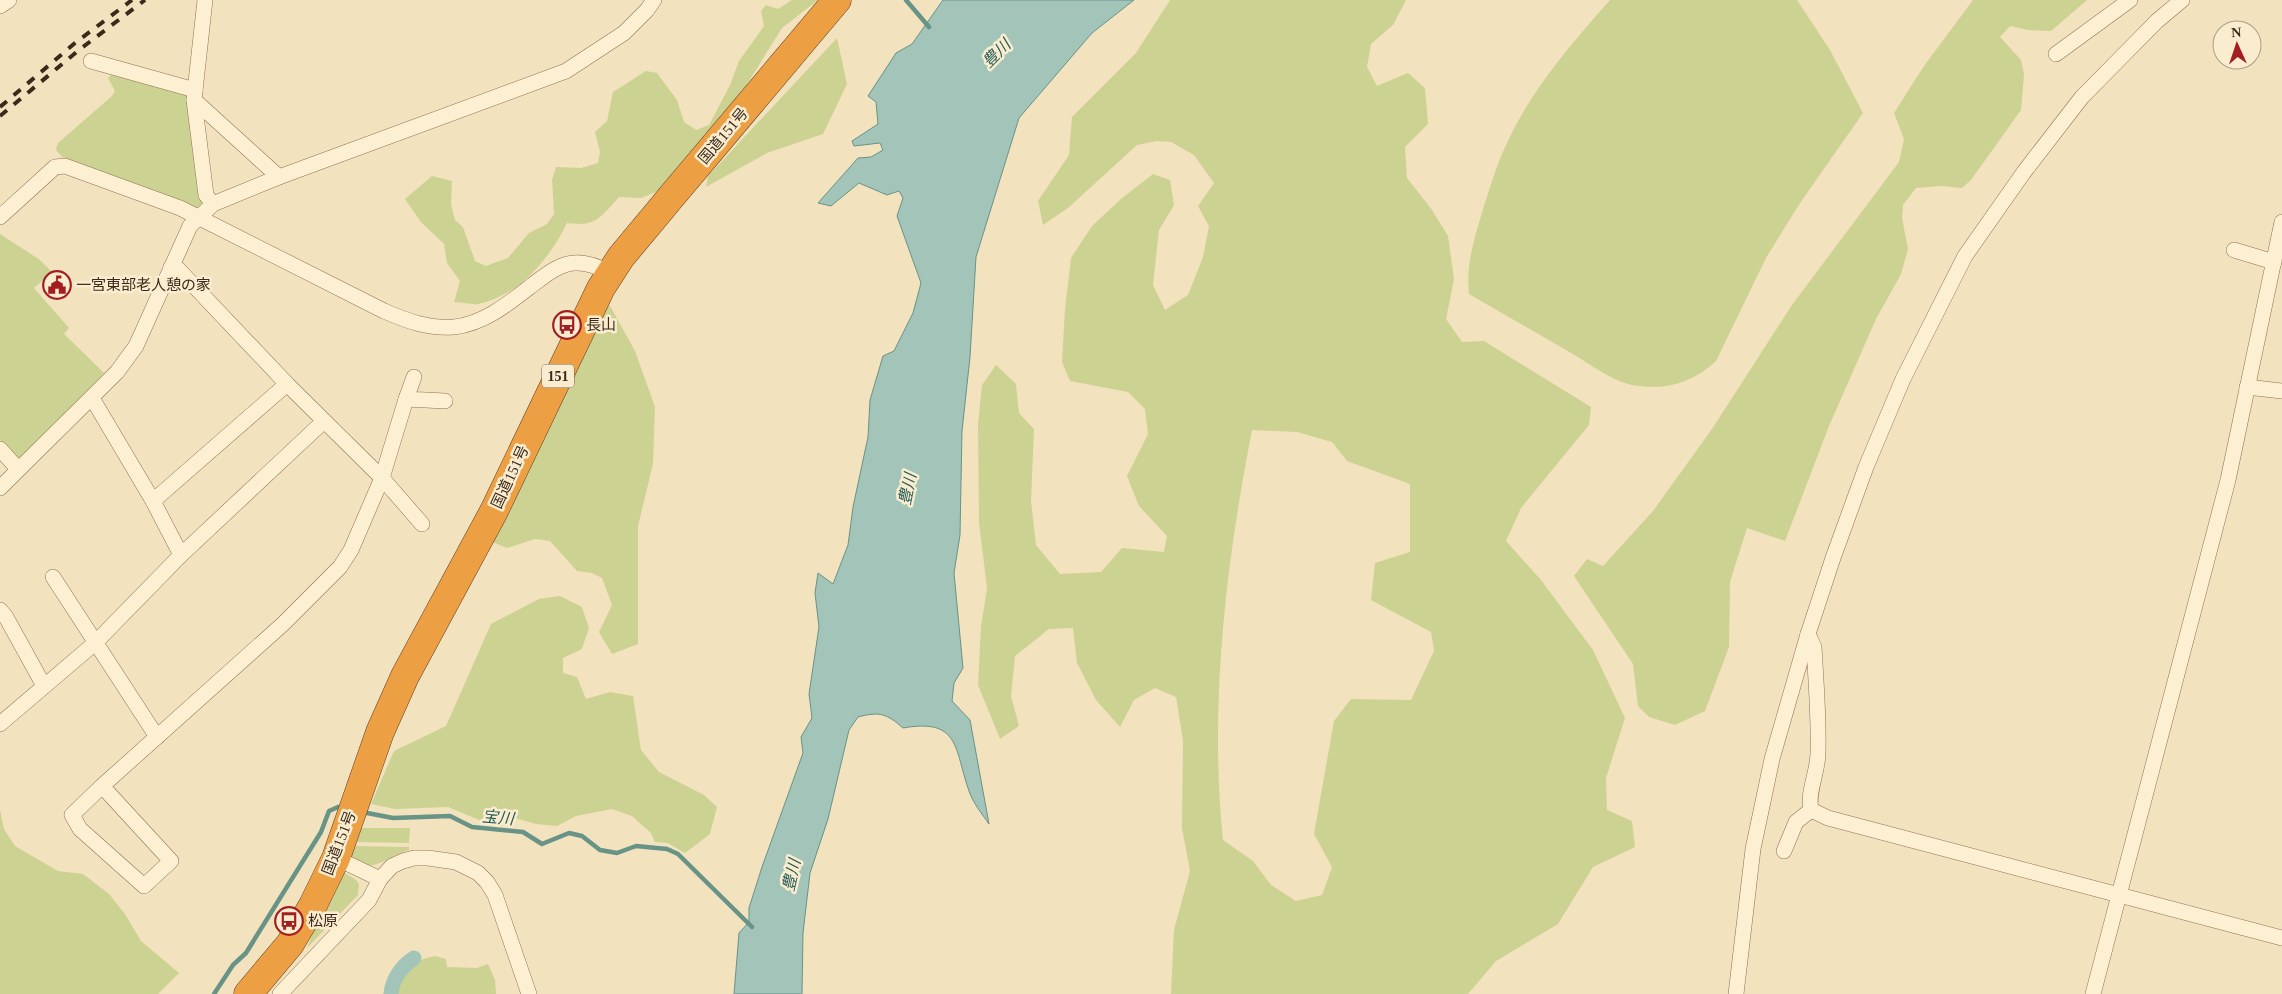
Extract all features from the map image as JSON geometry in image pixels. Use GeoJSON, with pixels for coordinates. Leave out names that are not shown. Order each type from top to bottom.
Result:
{"type":"FeatureCollection","features":[{"type":"Feature","properties":{"kind":"highway","name":"国道151号"},"geometry":{"type":"LineString","coordinates":[[248,994],[290,944],[313,906],[336,858],[380,732],[405,676],[494,511],[560,371],[610,272],[837,0]]}},
{"type":"Feature","properties":{"kind":"street"},"geometry":{"type":"LineString","coordinates":[[0,6],[10,0]]}},
{"type":"Feature","properties":{"kind":"street"},"geometry":{"type":"LineString","coordinates":[[205,0],[194,95],[206,195],[213,204]]}},
{"type":"Feature","properties":{"kind":"street"},"geometry":{"type":"LineString","coordinates":[[0,488],[117,372],[136,346],[190,226],[213,204],[279,177],[566,71],[603,49],[624,33],[641,17],[654,0]]}},
{"type":"Feature","properties":{"kind":"street"},"geometry":{"type":"LineString","coordinates":[[2056,54],[2130,0]]}},
{"type":"Feature","properties":{"kind":"street"},"geometry":{"type":"LineString","coordinates":[[1736,994],[1753,849],[1772,759],[1808,634],[1866,467],[1903,379],[1966,256],[2024,172],[2082,97],[2157,21],[2182,0]]}},
{"type":"Feature","properties":{"kind":"street"},"geometry":{"type":"LineString","coordinates":[[91,60],[194,95],[279,177]]}},
{"type":"Feature","properties":{"kind":"street"},"geometry":{"type":"LineString","coordinates":[[0,217],[55,167],[65,166],[180,208],[384,311],[411,322],[436,327],[456,327],[496,312],[545,275],[563,265],[574,263],[598,266],[610,272]]}},
{"type":"Feature","properties":{"kind":"street"},"geometry":{"type":"LineString","coordinates":[[2093,994],[2228,480],[2282,222]]}},
{"type":"Feature","properties":{"kind":"street"},"geometry":{"type":"LineString","coordinates":[[2234,250],[2274,262]]}},
{"type":"Feature","properties":{"kind":"street"},"geometry":{"type":"LineString","coordinates":[[171,267],[178,269],[287,384],[382,478],[422,524]]}},
{"type":"Feature","properties":{"kind":"street"},"geometry":{"type":"LineString","coordinates":[[102,786],[171,861],[144,886],[80,829],[72,815],[102,786],[283,624],[340,567],[351,550],[382,478],[414,377]]}},
{"type":"Feature","properties":{"kind":"street"},"geometry":{"type":"LineString","coordinates":[[153,501],[287,384]]}},
{"type":"Feature","properties":{"kind":"street"},"geometry":{"type":"LineString","coordinates":[[2247,387],[2282,391]]}},
{"type":"Feature","properties":{"kind":"street"},"geometry":{"type":"LineString","coordinates":[[92,398],[153,501],[181,554]]}},
{"type":"Feature","properties":{"kind":"street"},"geometry":{"type":"LineString","coordinates":[[406,399],[445,401]]}},
{"type":"Feature","properties":{"kind":"street"},"geometry":{"type":"LineString","coordinates":[[0,724],[95,643],[181,554],[324,421]]}},
{"type":"Feature","properties":{"kind":"street"},"geometry":{"type":"LineString","coordinates":[[0,449],[18,469]]}},
{"type":"Feature","properties":{"kind":"street"},"geometry":{"type":"LineString","coordinates":[[53,577],[157,737]]}},
{"type":"Feature","properties":{"kind":"street"},"geometry":{"type":"LineString","coordinates":[[2,616],[44,686]]}},
{"type":"Feature","properties":{"kind":"street"},"geometry":{"type":"LineString","coordinates":[[1808,634],[1814,647],[1818,753],[1815,778],[1809,801],[1811,810]]}},
{"type":"Feature","properties":{"kind":"street"},"geometry":{"type":"LineString","coordinates":[[1811,810],[1828,818],[2282,938]]}},
{"type":"Feature","properties":{"kind":"street"},"geometry":{"type":"LineString","coordinates":[[1784,851],[1796,822],[1811,810]]}},
{"type":"Feature","properties":{"kind":"street"},"geometry":{"type":"LineString","coordinates":[[336,858],[380,879]]}},
{"type":"Feature","properties":{"kind":"street"},"geometry":{"type":"LineString","coordinates":[[280,994],[369,900],[380,879],[392,866],[414,858],[456,862],[478,873],[488,882],[495,895],[529,994]]}},
{"type":"Feature","properties":{"kind":"green space"},"geometry":{"type":"Polygon","coordinates":[[[792,0],[818,0],[782,28],[734,105],[661,190],[641,198],[619,197],[602,216],[591,222],[585,224],[567,223],[542,263],[507,293],[478,304],[454,302],[460,281],[447,263],[444,244],[421,222],[405,199],[432,176],[452,181],[451,204],[455,220],[463,227],[475,261],[486,266],[508,258],[529,233],[547,224],[554,214],[552,180],[556,167],[581,168],[598,163],[600,152],[595,132],[607,121],[613,92],[646,71],[657,73],[677,100],[684,122],[696,130],[709,125],[730,85],[739,61],[764,26],[761,11],[766,5],[778,9],[792,0]]]}},
{"type":"Feature","properties":{"kind":"green space"},"geometry":{"type":"Polygon","coordinates":[[[1170,0],[1406,0],[1393,25],[1371,44],[1367,67],[1377,86],[1408,73],[1425,88],[1428,124],[1405,147],[1407,178],[1432,210],[1448,236],[1454,279],[1446,319],[1462,342],[1484,341],[1591,407],[1589,425],[1521,508],[1506,541],[1541,580],[1593,650],[1625,718],[1606,778],[1607,810],[1632,821],[1635,847],[1593,867],[1558,924],[1496,961],[1468,994],[1171,994],[1174,930],[1190,871],[1182,828],[1183,741],[1176,697],[1155,688],[1134,700],[1120,727],[1096,700],[1077,663],[1073,628],[1049,629],[1015,656],[1011,696],[1019,726],[1000,739],[978,685],[981,626],[987,588],[979,523],[978,424],[982,385],[996,365],[1016,384],[1019,413],[1034,429],[1031,501],[1036,545],[1060,574],[1101,572],[1122,548],[1164,552],[1167,536],[1139,506],[1127,476],[1148,434],[1145,409],[1128,392],[1070,381],[1062,362],[1065,309],[1071,258],[1092,226],[1121,199],[1153,174],[1170,180],[1174,205],[1159,230],[1153,285],[1165,310],[1188,295],[1203,257],[1209,226],[1198,206],[1214,183],[1194,155],[1171,142],[1157,141],[1137,145],[1068,208],[1043,225],[1038,201],[1069,155],[1072,117],[1136,53],[1170,0]],[[1252,430],[1235,531],[1222,634],[1218,737],[1219,789],[1223,840],[1253,861],[1271,885],[1296,901],[1322,895],[1332,867],[1314,834],[1334,721],[1351,699],[1411,700],[1434,651],[1431,632],[1371,600],[1375,563],[1410,552],[1410,484],[1347,461],[1332,442],[1297,432],[1252,430]]]}},
{"type":"Feature","properties":{"kind":"green space"},"geometry":{"type":"Polygon","coordinates":[[[1610,0],[1797,0],[1830,50],[1863,113],[1800,203],[1766,258],[1716,361],[1690,379],[1661,387],[1639,386],[1612,378],[1469,294],[1468,274],[1473,245],[1493,178],[1508,141],[1529,103],[1554,67],[1610,0]]]}},
{"type":"Feature","properties":{"kind":"green space"},"geometry":{"type":"Polygon","coordinates":[[[1973,0],[2087,0],[2051,31],[2028,30],[2010,26],[2000,37],[2021,60],[2024,74],[2021,110],[1971,180],[1962,188],[1941,186],[1916,188],[1903,205],[1902,218],[1908,249],[1901,274],[1876,319],[1829,426],[1785,541],[1747,528],[1730,582],[1729,647],[1705,711],[1675,725],[1649,717],[1638,706],[1633,664],[1574,576],[1587,559],[1603,566],[1653,511],[1712,429],[1792,305],[1899,162],[1904,139],[1894,113],[1924,66],[1973,0]]]}},
{"type":"Feature","properties":{"kind":"green space"},"geometry":{"type":"Polygon","coordinates":[[[837,38],[847,84],[823,134],[767,153],[706,187],[708,176],[837,38]]]}},
{"type":"Feature","properties":{"kind":"green space"},"geometry":{"type":"Polygon","coordinates":[[[112,74],[187,95],[204,201],[198,210],[62,157],[56,150],[58,143],[112,96],[115,91],[108,78],[112,74]]]}},
{"type":"Feature","properties":{"kind":"green space"},"geometry":{"type":"Polygon","coordinates":[[[0,234],[40,260],[52,272],[34,288],[69,328],[64,334],[104,373],[18,460],[0,440],[0,234]]]}},
{"type":"Feature","properties":{"kind":"green space"},"geometry":{"type":"Polygon","coordinates":[[[595,303],[610,306],[635,351],[655,407],[653,464],[638,526],[638,644],[612,654],[599,632],[612,605],[602,578],[592,573],[577,571],[550,541],[535,539],[507,548],[490,541],[595,303]]]}},
{"type":"Feature","properties":{"kind":"green space"},"geometry":{"type":"Polygon","coordinates":[[[560,596],[582,607],[589,628],[582,649],[563,658],[563,673],[577,677],[586,699],[610,692],[633,696],[641,750],[659,772],[704,795],[717,807],[710,834],[685,853],[668,843],[655,842],[651,833],[632,816],[612,809],[576,816],[557,826],[536,824],[511,817],[479,820],[448,807],[395,809],[371,804],[394,751],[446,726],[491,624],[539,599],[560,596]]]}},
{"type":"Feature","properties":{"kind":"green space"},"geometry":{"type":"Polygon","coordinates":[[[0,810],[4,829],[15,846],[58,871],[83,874],[109,894],[125,914],[141,941],[179,973],[158,994],[0,994],[0,810]]]}},
{"type":"Feature","properties":{"kind":"green space"},"geometry":{"type":"Polygon","coordinates":[[[359,828],[410,828],[409,843],[355,842],[359,828]]]}},
{"type":"Feature","properties":{"kind":"green space"},"geometry":{"type":"Polygon","coordinates":[[[353,846],[409,847],[409,850],[382,862],[367,865],[349,855],[353,846]]]}},
{"type":"Feature","properties":{"kind":"green space"},"geometry":{"type":"Polygon","coordinates":[[[339,870],[355,879],[359,884],[358,895],[307,948],[339,870]]]}},
{"type":"Feature","properties":{"kind":"green space"},"geometry":{"type":"Polygon","coordinates":[[[435,956],[446,959],[447,967],[477,968],[488,964],[495,980],[496,994],[392,994],[397,978],[406,967],[419,960],[435,956]]]}},
{"type":"Feature","properties":{"kind":"water","name":"豊川"},"geometry":{"type":"Polygon","coordinates":[[[943,0],[1134,0],[1092,33],[1019,118],[976,257],[970,357],[962,431],[960,535],[954,573],[963,668],[954,683],[952,701],[970,720],[989,824],[971,795],[957,750],[945,732],[922,726],[903,728],[888,717],[878,714],[858,717],[849,730],[828,819],[810,873],[803,933],[802,994],[734,994],[739,933],[749,922],[749,908],[762,867],[803,753],[801,737],[812,718],[809,694],[819,627],[815,593],[818,573],[833,584],[848,545],[853,507],[868,437],[870,400],[883,356],[894,351],[913,313],[921,283],[897,216],[903,198],[899,191],[887,195],[859,183],[831,206],[818,203],[858,158],[871,157],[883,150],[880,143],[854,146],[852,141],[878,124],[876,102],[868,96],[896,53],[912,44],[943,0]]]}},
{"type":"Feature","properties":{"kind":"waterway"},"geometry":{"type":"LineString","coordinates":[[906,0],[929,27]]}},
{"type":"Feature","properties":{"kind":"waterway","name":"宝川"},"geometry":{"type":"LineString","coordinates":[[214,994],[233,965],[246,953],[321,832],[329,811],[338,807],[344,808]]}},
{"type":"Feature","properties":{"kind":"waterway","name":"宝川"},"geometry":{"type":"LineString","coordinates":[[362,812],[393,818],[450,816],[472,827],[523,832],[542,844],[569,833],[582,836],[600,850],[617,853],[636,846],[667,849],[678,854],[752,927]]}},
{"type":"Feature","properties":{"kind":"waterway"},"geometry":{"type":"LineString","coordinates":[[391,994],[393,983],[398,973],[414,958]]}},
{"type":"Feature","properties":{"kind":"railway"},"geometry":{"type":"LineString","coordinates":[[0,107],[75,43],[132,0]]}},
{"type":"Feature","properties":{"kind":"railway"},"geometry":{"type":"LineString","coordinates":[[0,116],[79,50],[145,0]]}},
{"type":"Feature","properties":{"kind":"place","name":"一宮東部老人憩の家"},"geometry":{"type":"Point","coordinates":[57,285]}},
{"type":"Feature","properties":{"kind":"place","name":"長山"},"geometry":{"type":"Point","coordinates":[567,325]}},
{"type":"Feature","properties":{"kind":"place","name":"松原"},"geometry":{"type":"Point","coordinates":[289,921]}}]}
